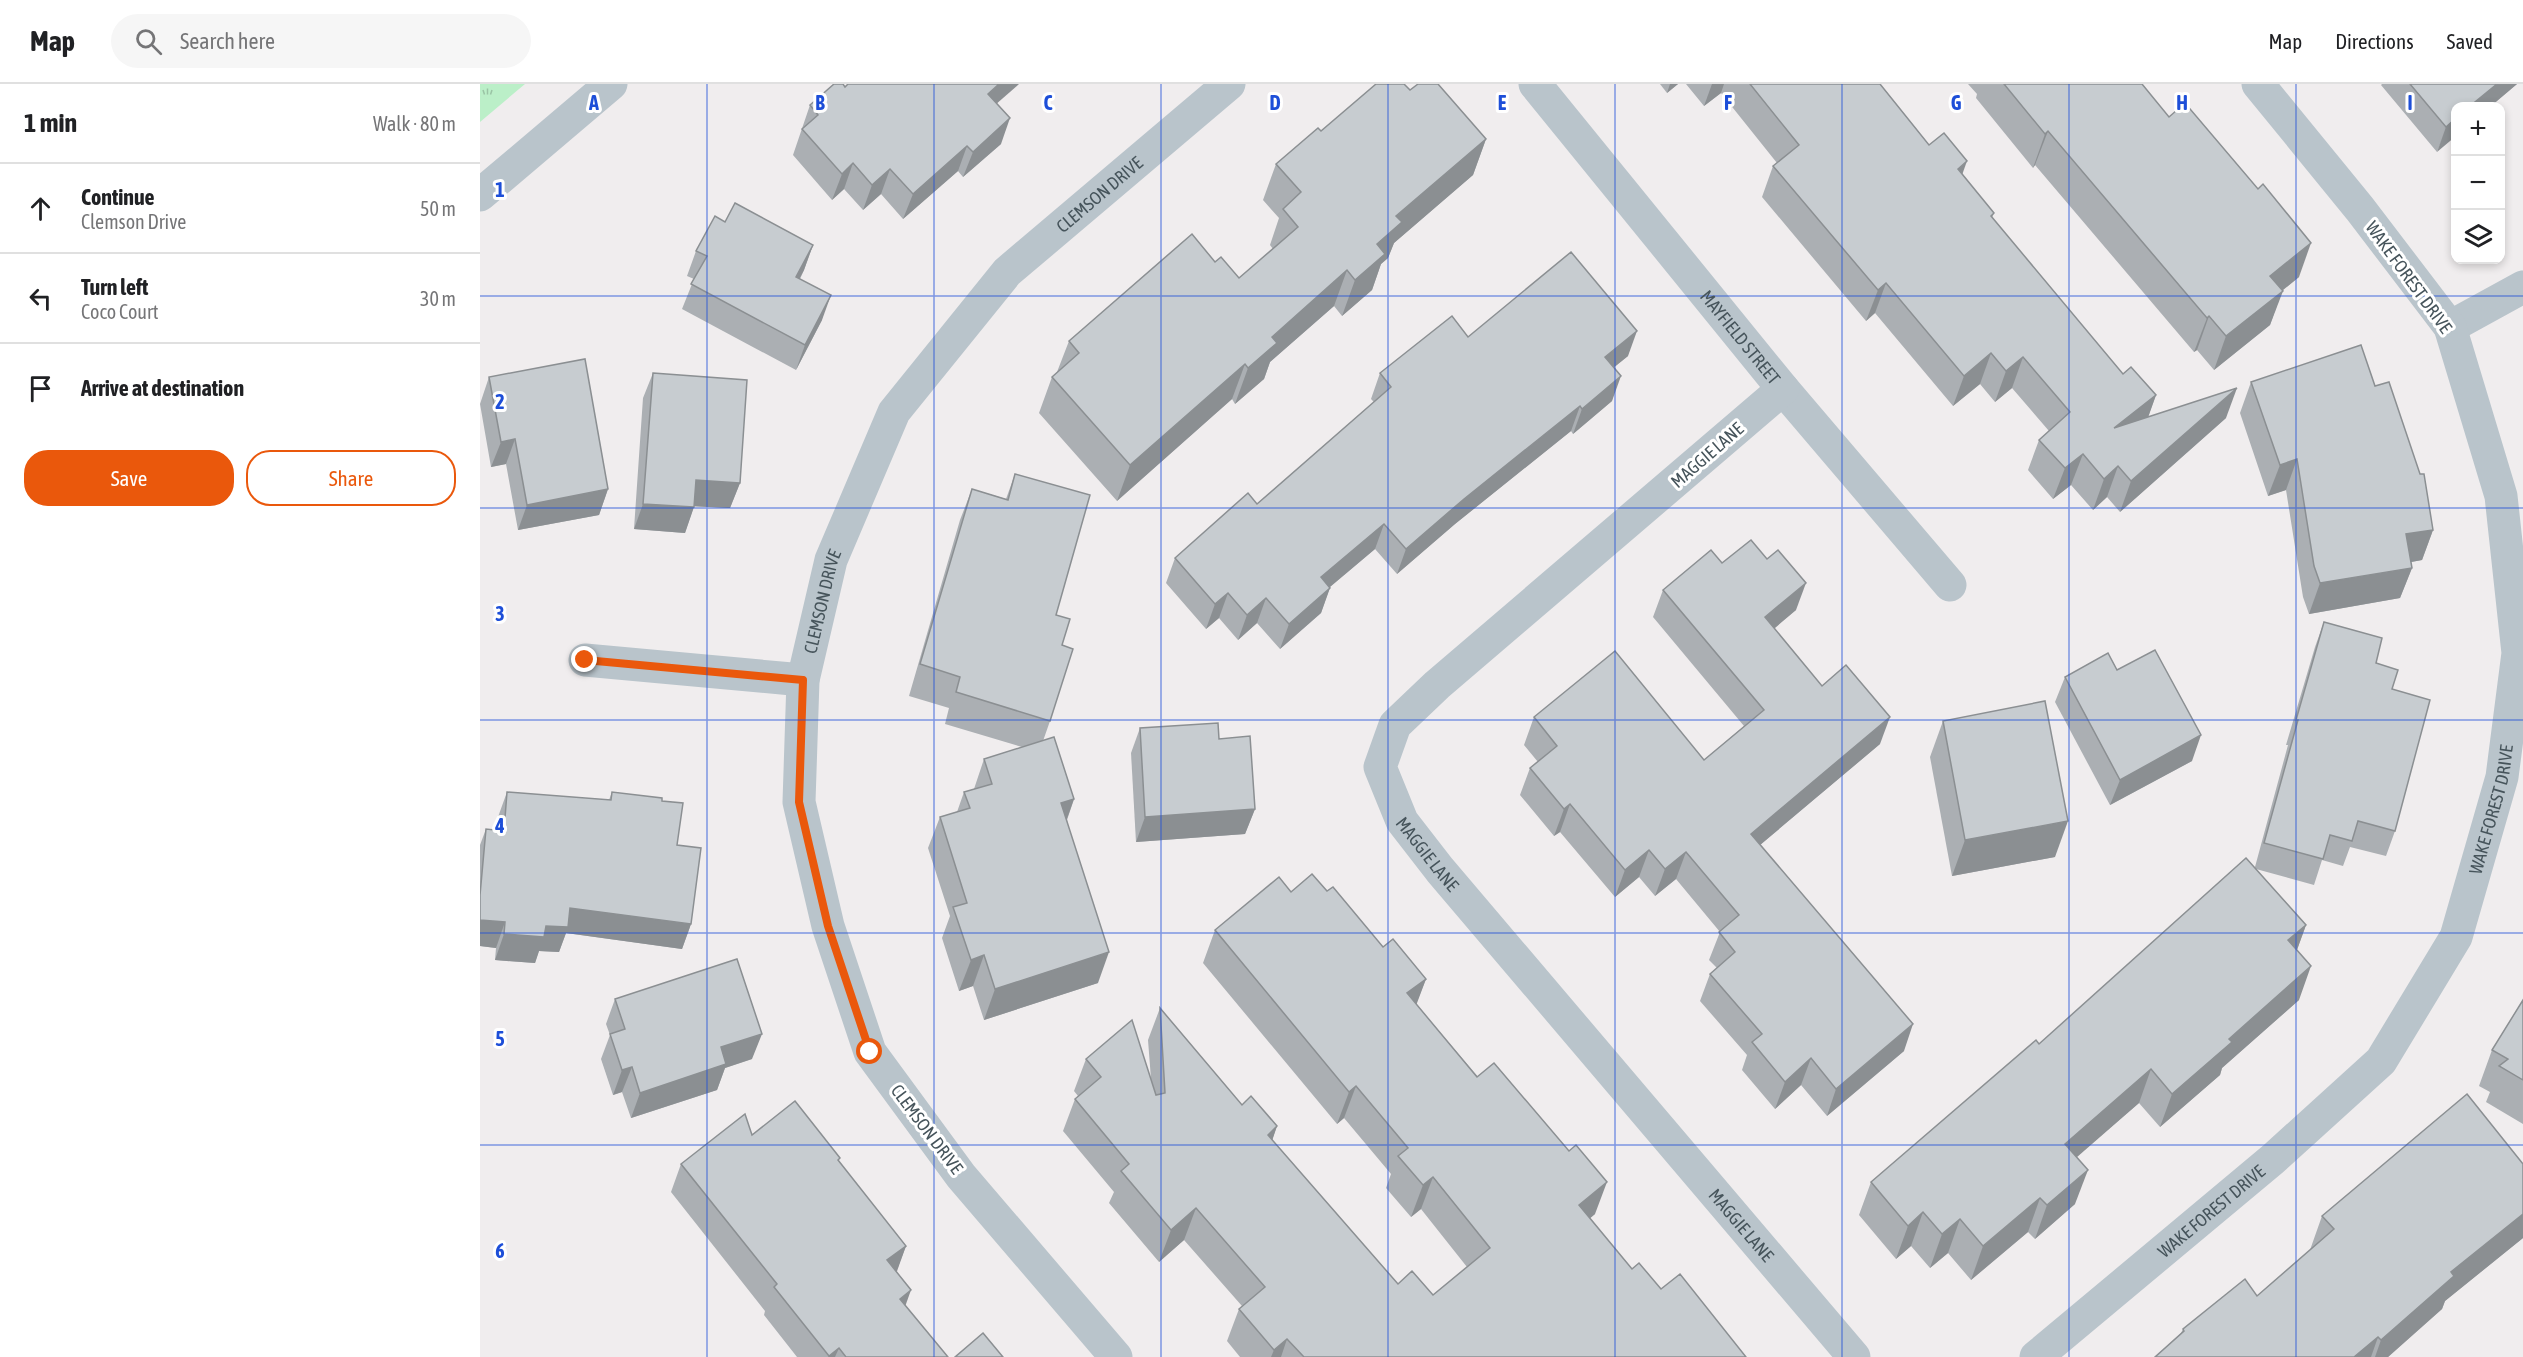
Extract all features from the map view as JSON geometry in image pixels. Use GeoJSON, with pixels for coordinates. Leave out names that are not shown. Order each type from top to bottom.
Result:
{"type":"FeatureCollection","features":[{"type":"Feature","properties":{"kind":"street"},"geometry":{"type":"LineString","coordinates":[[480,195],[611,84]]}},
{"type":"Feature","properties":{"kind":"street","name":"CLEMSON DRIVE"},"geometry":{"type":"LineString","coordinates":[[1116,1357],[961,1176],[870,1052],[828,926],[799,802],[803,680],[831,560],[894,412],[1007,272],[1229,84]]}},
{"type":"Feature","properties":{"kind":"street","name":"MAYFIELD STREET"},"geometry":{"type":"LineString","coordinates":[[1535,84],[1783,389],[1950,585]]}},
{"type":"Feature","properties":{"kind":"street","name":"WAKE FOREST DRIVE"},"geometry":{"type":"LineString","coordinates":[[2036,1357],[2273,1159],[2381,1061],[2456,938],[2502,777],[2518,653],[2501,496],[2450,327],[2360,209],[2259,84]]}},
{"type":"Feature","properties":{"kind":"street"},"geometry":{"type":"LineString","coordinates":[[2450,327],[2523,287]]}},
{"type":"Feature","properties":{"kind":"street","name":"MAGGIE LANE"},"geometry":{"type":"LineString","coordinates":[[1783,389],[1437,685],[1395,725],[1380,767],[1402,820],[1440,870],[1854,1357]]}},
{"type":"Feature","properties":{"kind":"street"},"geometry":{"type":"LineString","coordinates":[[585,660],[803,680]]}},
{"type":"Feature","properties":{"kind":"green space"},"geometry":{"type":"Polygon","coordinates":[[[480,84],[525,84],[480,122],[480,84]]]}},
{"type":"Feature","properties":{"kind":"building"},"geometry":{"type":"Polygon","coordinates":[[[834,84],[843,84],[845,87],[848,84],[999,84],[988,94],[1010,118],[973,152],[967,146],[913,194],[890,169],[872,185],[853,163],[842,174],[802,129],[818,115],[810,105],[834,84]]]}},
{"type":"Feature","properties":{"kind":"building"},"geometry":{"type":"Polygon","coordinates":[[[1376,84],[1404,84],[1410,90],[1418,84],[1438,84],[1486,139],[1396,216],[1402,222],[1377,244],[1385,254],[1355,280],[1347,270],[1272,337],[1277,343],[1248,368],[1245,364],[1130,465],[1052,377],[1079,353],[1069,341],[1192,234],[1215,262],[1221,257],[1239,278],[1298,227],[1283,209],[1301,192],[1276,164],[1318,128],[1321,131],[1376,84]]]}},
{"type":"Feature","properties":{"kind":"building"},"geometry":{"type":"Polygon","coordinates":[[[1750,84],[1880,84],[1929,145],[1944,133],[1967,161],[1958,169],[1994,213],[1991,216],[2123,374],[2131,367],[2156,395],[2114,428],[2237,388],[2131,481],[2118,466],[2104,479],[2083,454],[2065,468],[2039,440],[2070,412],[2023,357],[2006,371],[1991,353],[1964,376],[1886,283],[1878,290],[1773,166],[1799,145],[1750,84]]]}},
{"type":"Feature","properties":{"kind":"building"},"geometry":{"type":"Polygon","coordinates":[[[2004,84],[2142,84],[2169,117],[2185,103],[2258,189],[2263,184],[2311,243],[2270,276],[2283,291],[2226,336],[2209,316],[2207,318],[2048,131],[2045,134],[2004,84]]]}},
{"type":"Feature","properties":{"kind":"building"},"geometry":{"type":"Polygon","coordinates":[[[2410,84],[2497,84],[2475,102],[2451,102],[2451,122],[2446,127],[2410,84]]]}},
{"type":"Feature","properties":{"kind":"building"},"geometry":{"type":"Polygon","coordinates":[[[735,203],[813,245],[796,277],[831,295],[805,345],[691,284],[707,256],[696,251],[715,216],[725,222],[735,203]]]}},
{"type":"Feature","properties":{"kind":"building"},"geometry":{"type":"Polygon","coordinates":[[[1571,252],[1637,331],[1605,357],[1621,376],[1582,409],[1580,406],[1464,499],[1406,549],[1384,524],[1321,577],[1330,588],[1289,624],[1266,598],[1247,615],[1228,593],[1215,604],[1175,558],[1248,493],[1257,504],[1391,387],[1380,373],[1452,316],[1468,337],[1571,252]]]}},
{"type":"Feature","properties":{"kind":"building"},"geometry":{"type":"Polygon","coordinates":[[[2361,345],[2375,386],[2389,382],[2420,474],[2424,474],[2433,530],[2406,534],[2412,568],[2320,583],[2314,566],[2297,459],[2280,465],[2251,382],[2361,345]]]}},
{"type":"Feature","properties":{"kind":"building"},"geometry":{"type":"Polygon","coordinates":[[[585,359],[608,489],[527,505],[515,439],[501,442],[489,377],[585,359]]]}},
{"type":"Feature","properties":{"kind":"building"},"geometry":{"type":"Polygon","coordinates":[[[653,373],[747,380],[740,483],[696,480],[694,507],[643,504],[653,373]]]}},
{"type":"Feature","properties":{"kind":"building"},"geometry":{"type":"Polygon","coordinates":[[[1015,474],[1090,495],[1056,615],[1070,619],[1062,645],[1073,649],[1050,721],[956,692],[960,677],[920,664],[972,489],[1008,500],[1015,474]]]}},
{"type":"Feature","properties":{"kind":"building"},"geometry":{"type":"Polygon","coordinates":[[[1751,540],[1767,559],[1778,550],[1806,583],[1765,617],[1822,686],[1846,665],[1890,717],[1751,834],[1913,1024],[1836,1089],[1811,1058],[1785,1082],[1752,1042],[1762,1034],[1710,974],[1735,952],[1719,932],[1739,915],[1686,852],[1665,869],[1649,850],[1625,870],[1570,804],[1564,809],[1530,768],[1557,746],[1534,717],[1615,651],[1704,760],[1764,710],[1663,590],[1711,550],[1722,563],[1751,540]]]}},
{"type":"Feature","properties":{"kind":"building"},"geometry":{"type":"Polygon","coordinates":[[[2324,622],[2382,638],[2376,663],[2398,670],[2392,689],[2430,700],[2395,831],[2358,821],[2352,841],[2330,835],[2323,859],[2264,843],[2324,622]]]}},
{"type":"Feature","properties":{"kind":"building"},"geometry":{"type":"Polygon","coordinates":[[[2155,650],[2201,735],[2120,780],[2065,677],[2108,653],[2117,670],[2155,650]]]}},
{"type":"Feature","properties":{"kind":"building"},"geometry":{"type":"Polygon","coordinates":[[[2045,701],[2068,821],[1965,840],[1943,721],[2045,701]]]}},
{"type":"Feature","properties":{"kind":"building"},"geometry":{"type":"Polygon","coordinates":[[[1218,723],[1219,739],[1250,736],[1255,809],[1145,817],[1140,728],[1218,723]]]}},
{"type":"Feature","properties":{"kind":"building"},"geometry":{"type":"Polygon","coordinates":[[[1054,737],[1074,799],[1061,803],[1109,952],[995,989],[984,955],[971,960],[953,907],[967,903],[940,817],[970,808],[964,792],[992,784],[984,759],[1054,737]]]}},
{"type":"Feature","properties":{"kind":"building"},"geometry":{"type":"Polygon","coordinates":[[[507,792],[611,800],[612,792],[683,803],[677,845],[701,848],[691,924],[570,908],[568,927],[546,926],[544,937],[504,934],[505,922],[480,920],[486,829],[504,831],[507,792]]]}},
{"type":"Feature","properties":{"kind":"building"},"geometry":{"type":"Polygon","coordinates":[[[2246,858],[2306,925],[2288,940],[2311,966],[2229,1039],[2232,1042],[2172,1094],[2151,1069],[2065,1144],[2088,1170],[2047,1205],[2040,1198],[1983,1246],[1960,1219],[1942,1234],[1923,1212],[1908,1226],[1871,1182],[2036,1040],[2039,1044],[2246,858]]]}},
{"type":"Feature","properties":{"kind":"building"},"geometry":{"type":"Polygon","coordinates":[[[1312,874],[1327,891],[1333,887],[1383,947],[1393,939],[1426,979],[1407,993],[1477,1077],[1494,1063],[1569,1151],[1576,1145],[1607,1182],[1579,1205],[1632,1269],[1639,1263],[1661,1289],[1680,1274],[1746,1357],[1304,1357],[1287,1339],[1274,1350],[1239,1309],[1265,1287],[1196,1208],[1171,1230],[1121,1171],[1129,1164],[1075,1099],[1101,1077],[1086,1059],[1132,1020],[1156,1095],[1165,1093],[1160,1008],[1242,1105],[1251,1096],[1277,1126],[1268,1135],[1398,1284],[1412,1271],[1433,1295],[1490,1248],[1433,1177],[1423,1185],[1398,1156],[1408,1148],[1356,1086],[1349,1092],[1215,930],[1279,877],[1291,892],[1312,874]]]}},
{"type":"Feature","properties":{"kind":"building"},"geometry":{"type":"Polygon","coordinates":[[[737,959],[762,1034],[721,1047],[726,1064],[640,1093],[632,1067],[622,1070],[610,1034],[625,1029],[615,999],[737,959]]]}},
{"type":"Feature","properties":{"kind":"building"},"geometry":{"type":"Polygon","coordinates":[[[2523,1000],[2523,1080],[2499,1066],[2508,1059],[2492,1050],[2523,1000]]]}},
{"type":"Feature","properties":{"kind":"building"},"geometry":{"type":"Polygon","coordinates":[[[2467,1094],[2523,1164],[2523,1214],[2451,1272],[2454,1276],[2381,1340],[2378,1337],[2354,1357],[2155,1357],[2184,1331],[2183,1329],[2245,1279],[2257,1296],[2334,1229],[2322,1216],[2467,1094]]]}},
{"type":"Feature","properties":{"kind":"building"},"geometry":{"type":"Polygon","coordinates":[[[795,1101],[906,1246],[887,1260],[911,1290],[900,1299],[948,1357],[846,1357],[839,1348],[829,1356],[774,1287],[777,1284],[681,1164],[745,1114],[752,1135],[795,1101]]]}},
{"type":"Feature","properties":{"kind":"building"},"geometry":{"type":"Polygon","coordinates":[[[983,1333],[1003,1357],[955,1357],[983,1333]]]}},
{"type":"Feature","properties":{"kind":"route"},"geometry":{"type":"LineString","coordinates":[[585,660],[803,680],[799,802],[828,926],[870,1052]]}}]}
